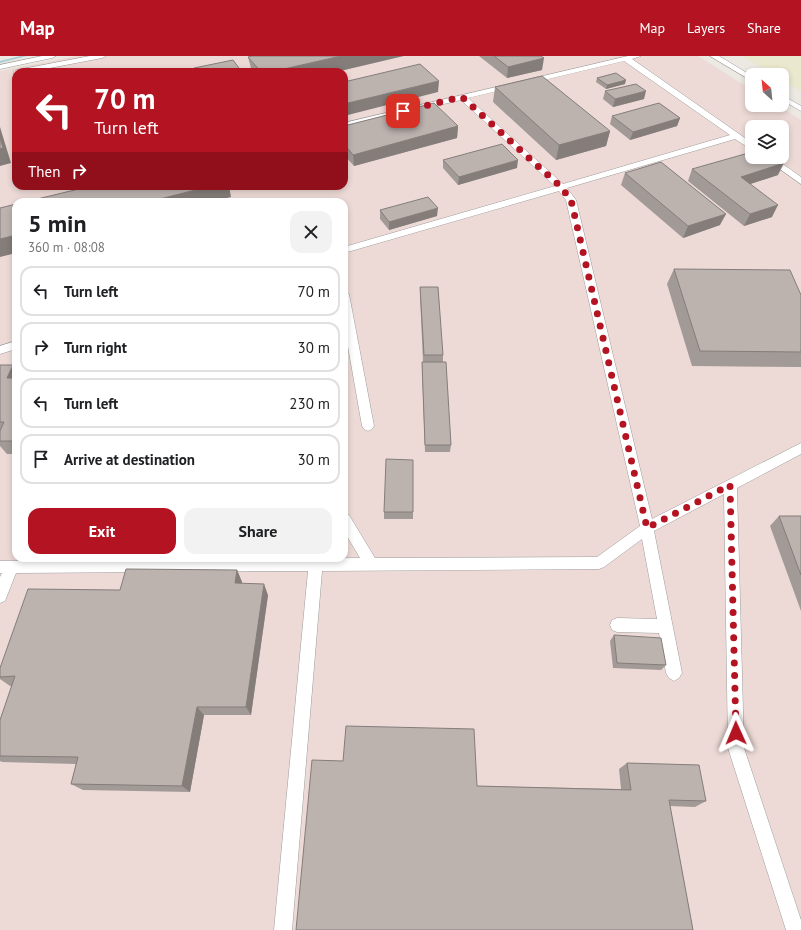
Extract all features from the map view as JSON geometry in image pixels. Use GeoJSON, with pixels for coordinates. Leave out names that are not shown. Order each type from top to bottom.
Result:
{"type":"FeatureCollection","features":[{"type":"Feature","properties":{"kind":"lane"},"geometry":{"type":"LineString","coordinates":[[0,67],[52,56]]}},
{"type":"Feature","properties":{"kind":"lane"},"geometry":{"type":"LineString","coordinates":[[37,68],[102,56]]}},
{"type":"Feature","properties":{"kind":"lane"},"geometry":{"type":"LineString","coordinates":[[348,123],[637,56]]}},
{"type":"Feature","properties":{"kind":"lane"},"geometry":{"type":"LineString","coordinates":[[714,56],[745,75]]}},
{"type":"Feature","properties":{"kind":"lane"},"geometry":{"type":"LineString","coordinates":[[626,59],[745,142]]}},
{"type":"Feature","properties":{"kind":"lane"},"geometry":{"type":"LineString","coordinates":[[462,97],[561,187],[571,200],[647,528],[674,673]]}},
{"type":"Feature","properties":{"kind":"lane"},"geometry":{"type":"LineString","coordinates":[[789,102],[801,109]]}},
{"type":"Feature","properties":{"kind":"lane"},"geometry":{"type":"LineString","coordinates":[[348,249],[737,136]]}},
{"type":"Feature","properties":{"kind":"lane"},"geometry":{"type":"LineString","coordinates":[[777,164],[801,181]]}},
{"type":"Feature","properties":{"kind":"lane"},"geometry":{"type":"LineString","coordinates":[[348,316],[368,426]]}},
{"type":"Feature","properties":{"kind":"lane"},"geometry":{"type":"LineString","coordinates":[[0,350],[12,346]]}},
{"type":"Feature","properties":{"kind":"lane"},"geometry":{"type":"LineString","coordinates":[[0,596],[6,567],[600,563],[647,528],[801,448]]}},
{"type":"Feature","properties":{"kind":"lane"},"geometry":{"type":"LineString","coordinates":[[730,485],[736,748],[795,930]]}},
{"type":"Feature","properties":{"kind":"lane"},"geometry":{"type":"LineString","coordinates":[[348,526],[371,564]]}},
{"type":"Feature","properties":{"kind":"lane"},"geometry":{"type":"LineString","coordinates":[[283,930],[316,565]]}},
{"type":"Feature","properties":{"kind":"lane"},"geometry":{"type":"LineString","coordinates":[[617,625],[665,626]]}},
{"type":"Feature","properties":{"kind":"shaded area"},"geometry":{"type":"Polygon","coordinates":[[[77,56],[698,56],[745,86],[745,112],[788,112],[801,120],[801,930],[0,930],[0,71],[12,69],[12,190],[348,190],[348,68],[15,68],[77,56]]]}},
{"type":"Feature","properties":{"kind":"green space"},"geometry":{"type":"Polygon","coordinates":[[[742,56],[801,56],[801,91],[789,84],[789,68],[762,68],[742,56]]]}},
{"type":"Feature","properties":{"kind":"building"},"geometry":{"type":"Polygon","coordinates":[[[341,56],[288,68],[258,68],[248,57],[341,56]]]}},
{"type":"Feature","properties":{"kind":"building"},"geometry":{"type":"Polygon","coordinates":[[[494,56],[541,56],[544,58],[508,67],[494,56]]]}},
{"type":"Feature","properties":{"kind":"building"},"geometry":{"type":"Polygon","coordinates":[[[233,60],[239,68],[194,68],[233,60]]]}},
{"type":"Feature","properties":{"kind":"building"},"geometry":{"type":"Polygon","coordinates":[[[420,64],[439,81],[348,103],[348,81],[420,64]]]}},
{"type":"Feature","properties":{"kind":"building"},"geometry":{"type":"Polygon","coordinates":[[[616,73],[626,80],[607,85],[597,78],[616,73]]]}},
{"type":"Feature","properties":{"kind":"building"},"geometry":{"type":"Polygon","coordinates":[[[542,76],[610,131],[559,145],[495,87],[542,76]]]}},
{"type":"Feature","properties":{"kind":"building"},"geometry":{"type":"Polygon","coordinates":[[[636,84],[646,91],[615,99],[605,91],[636,84]]]}},
{"type":"Feature","properties":{"kind":"building"},"geometry":{"type":"Polygon","coordinates":[[[434,103],[458,126],[353,155],[348,149],[348,125],[434,103]]]}},
{"type":"Feature","properties":{"kind":"building"},"geometry":{"type":"Polygon","coordinates":[[[659,103],[680,118],[633,132],[612,116],[659,103]]]}},
{"type":"Feature","properties":{"kind":"building"},"geometry":{"type":"Polygon","coordinates":[[[0,138],[3,148],[0,149],[0,138]]]}},
{"type":"Feature","properties":{"kind":"building"},"geometry":{"type":"Polygon","coordinates":[[[502,144],[518,160],[459,177],[443,160],[502,144]]]}},
{"type":"Feature","properties":{"kind":"building"},"geometry":{"type":"Polygon","coordinates":[[[745,154],[745,164],[781,164],[741,177],[778,205],[750,214],[692,169],[745,154]]]}},
{"type":"Feature","properties":{"kind":"building"},"geometry":{"type":"Polygon","coordinates":[[[661,162],[726,214],[688,226],[625,173],[661,162]]]}},
{"type":"Feature","properties":{"kind":"building"},"geometry":{"type":"Polygon","coordinates":[[[74,190],[195,190],[164,198],[42,198],[74,190]]]}},
{"type":"Feature","properties":{"kind":"building"},"geometry":{"type":"Polygon","coordinates":[[[428,197],[438,208],[389,222],[380,210],[428,197]]]}},
{"type":"Feature","properties":{"kind":"building"},"geometry":{"type":"Polygon","coordinates":[[[12,205],[12,236],[0,239],[0,208],[12,205]]]}},
{"type":"Feature","properties":{"kind":"building"},"geometry":{"type":"Polygon","coordinates":[[[674,269],[790,270],[801,295],[801,352],[700,351],[674,269]]]}},
{"type":"Feature","properties":{"kind":"building"},"geometry":{"type":"Polygon","coordinates":[[[420,287],[438,287],[443,355],[424,355],[420,287]]]}},
{"type":"Feature","properties":{"kind":"building"},"geometry":{"type":"Polygon","coordinates":[[[422,362],[446,362],[451,445],[425,445],[422,362]]]}},
{"type":"Feature","properties":{"kind":"building"},"geometry":{"type":"Polygon","coordinates":[[[0,365],[12,365],[7,378],[12,378],[12,441],[0,441],[0,431],[4,422],[0,422],[0,365]]]}},
{"type":"Feature","properties":{"kind":"building"},"geometry":{"type":"Polygon","coordinates":[[[386,459],[413,460],[413,512],[384,512],[386,459]]]}},
{"type":"Feature","properties":{"kind":"building"},"geometry":{"type":"Polygon","coordinates":[[[779,516],[801,516],[801,575],[779,516]]]}},
{"type":"Feature","properties":{"kind":"building"},"geometry":{"type":"Polygon","coordinates":[[[126,569],[237,570],[235,583],[264,584],[246,707],[197,707],[182,786],[71,784],[78,757],[0,756],[0,720],[15,676],[0,677],[0,668],[28,589],[120,590],[126,569]]]}},
{"type":"Feature","properties":{"kind":"building"},"geometry":{"type":"Polygon","coordinates":[[[614,635],[661,638],[666,665],[617,663],[614,635]]]}},
{"type":"Feature","properties":{"kind":"building"},"geometry":{"type":"Polygon","coordinates":[[[346,726],[474,729],[477,786],[631,790],[627,763],[699,765],[706,801],[669,800],[693,930],[296,930],[312,760],[343,761],[346,726]]]}},
{"type":"Feature","properties":{"kind":"waterway"},"geometry":{"type":"LineString","coordinates":[[0,62],[25,56]]}},
{"type":"Feature","properties":{"kind":"route"},"geometry":{"type":"LineString","coordinates":[[403,111],[462,97],[561,187],[571,200],[647,528],[730,485],[736,733]]}}]}
